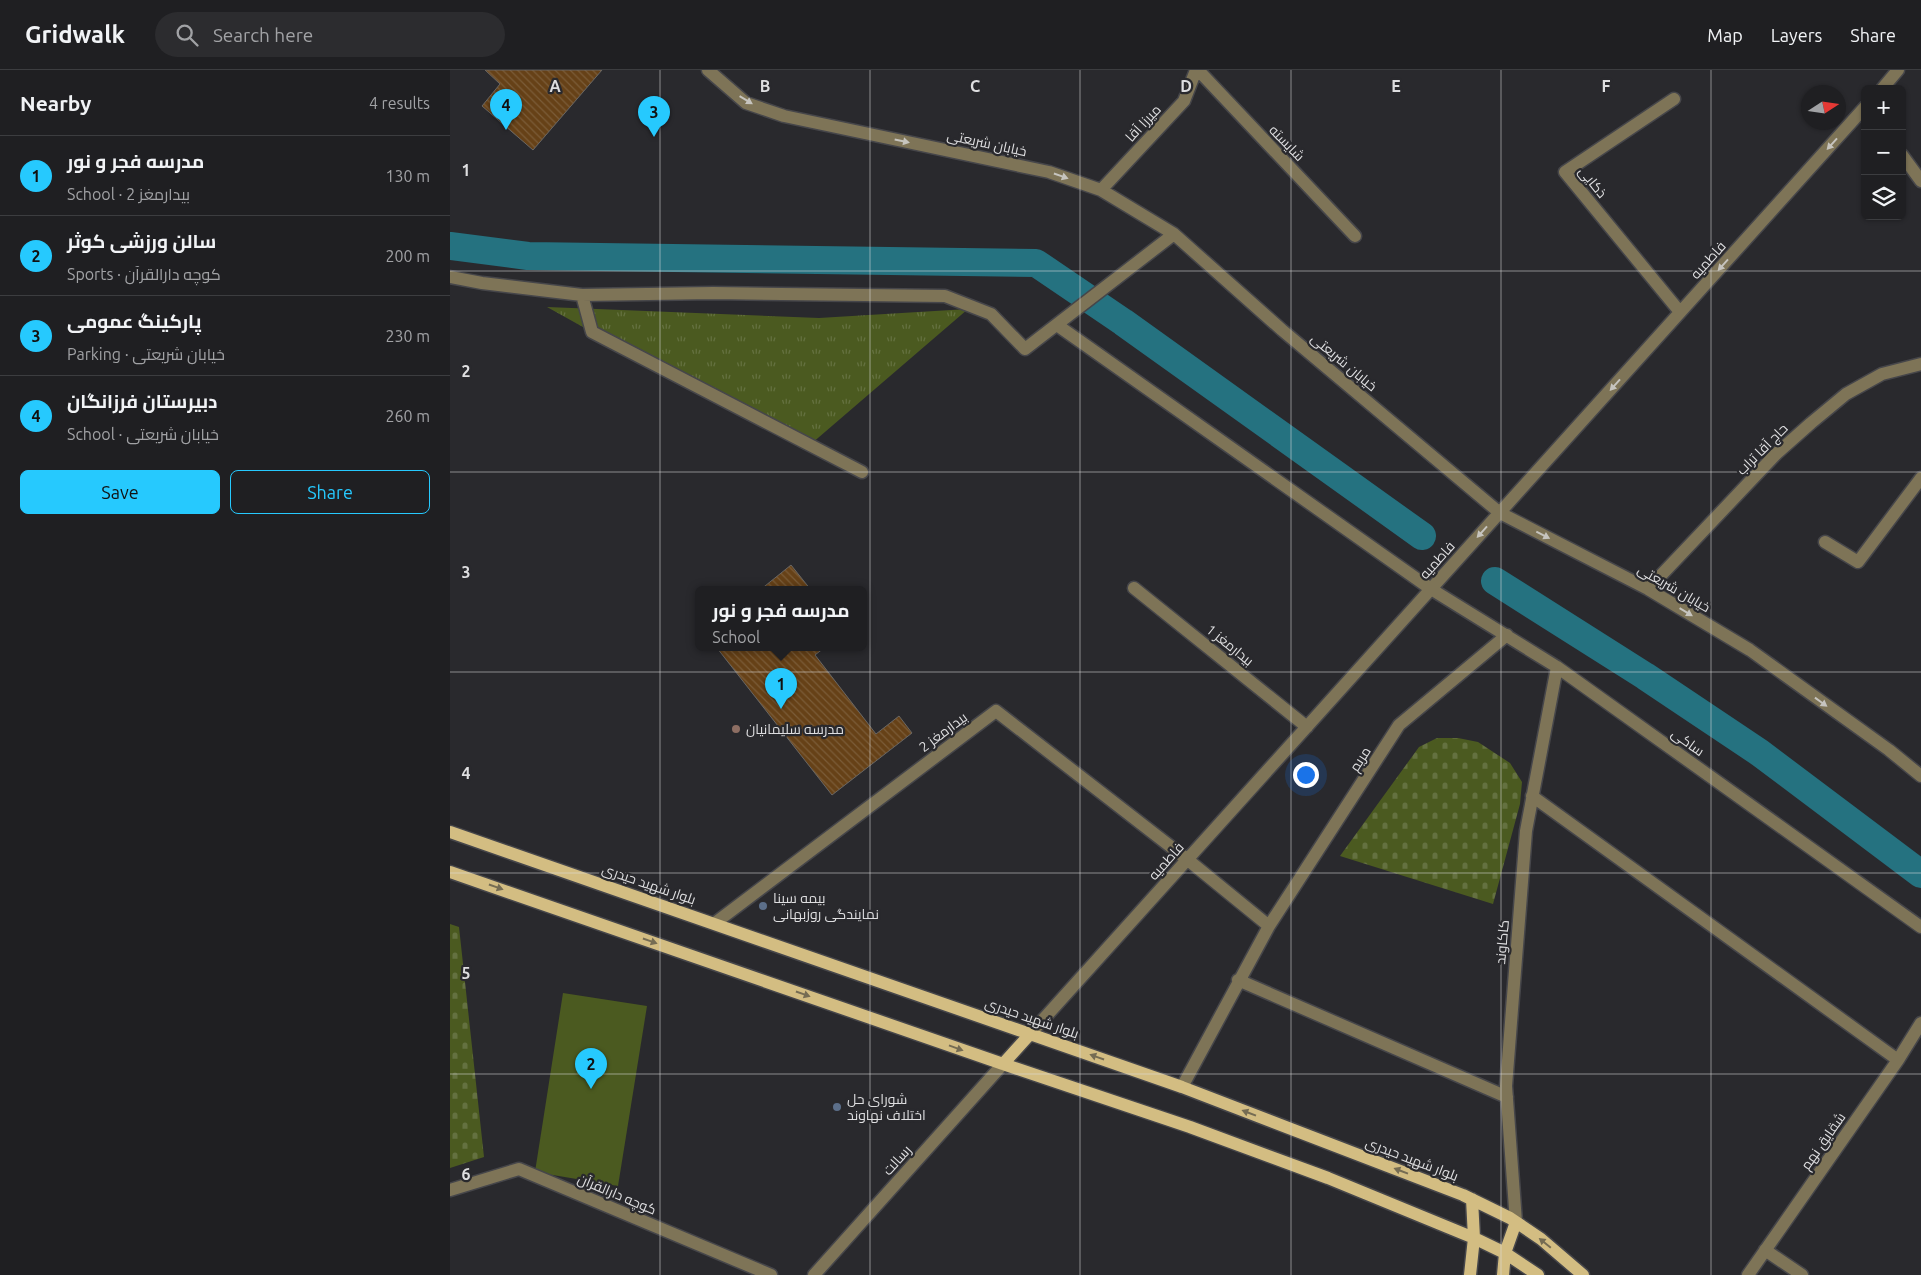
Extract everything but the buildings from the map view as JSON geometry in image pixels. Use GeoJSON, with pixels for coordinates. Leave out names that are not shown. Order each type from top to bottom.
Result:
{"type":"FeatureCollection","features":[{"type":"Feature","properties":{"kind":"main road","name":"بلوار شهید حیدری"},"geometry":{"type":"LineString","coordinates":[[450,832],[1182,1086],[1472,1199],[1516,1222],[1541,1239],[1582,1275]]}},
{"type":"Feature","properties":{"kind":"main road"},"geometry":{"type":"LineString","coordinates":[[450,872],[1208,1134],[1328,1178],[1474,1238],[1505,1253],[1538,1275]]}},
{"type":"Feature","properties":{"kind":"main road"},"geometry":{"type":"LineString","coordinates":[[1003,1064],[1031,1033]]}},
{"type":"Feature","properties":{"kind":"main road"},"geometry":{"type":"LineString","coordinates":[[1470,1275],[1474,1238],[1472,1199]]}},
{"type":"Feature","properties":{"kind":"main road"},"geometry":{"type":"LineString","coordinates":[[1503,1275],[1505,1253],[1516,1222]]}},
{"type":"Feature","properties":{"kind":"street","name":"خیابان شریعتی"},"geometry":{"type":"LineString","coordinates":[[708,70],[746,103],[784,116],[1049,172],[1101,190],[1174,234],[1282,330],[1500,513],[1648,589],[1750,650],[1890,750],[1921,776]]}},
{"type":"Feature","properties":{"kind":"street","name":"میرزا آقا"},"geometry":{"type":"LineString","coordinates":[[1101,190],[1184,101],[1197,70]]}},
{"type":"Feature","properties":{"kind":"street","name":"شایسته"},"geometry":{"type":"LineString","coordinates":[[1197,70],[1355,236]]}},
{"type":"Feature","properties":{"kind":"street"},"geometry":{"type":"LineString","coordinates":[[1885,85],[1898,70]]}},
{"type":"Feature","properties":{"kind":"street","name":"ذکایی"},"geometry":{"type":"LineString","coordinates":[[1674,99],[1566,172],[1680,312]]}},
{"type":"Feature","properties":{"kind":"street","name":"فاطمیه"},"geometry":{"type":"LineString","coordinates":[[1031,1033],[1861,112]]}},
{"type":"Feature","properties":{"kind":"street"},"geometry":{"type":"LineString","coordinates":[[1906,160],[1921,181]]}},
{"type":"Feature","properties":{"kind":"street"},"geometry":{"type":"LineString","coordinates":[[450,276],[482,283],[582,296],[713,293],[945,296],[991,314],[1025,349],[1174,234]]}},
{"type":"Feature","properties":{"kind":"street"},"geometry":{"type":"LineString","coordinates":[[582,296],[592,332],[862,472]]}},
{"type":"Feature","properties":{"kind":"street","name":"ساکی"},"geometry":{"type":"LineString","coordinates":[[1056,325],[1431,589],[1557,667],[1921,928]]}},
{"type":"Feature","properties":{"kind":"street","name":"حاج آقا تراب"},"geometry":{"type":"LineString","coordinates":[[1648,589],[1776,454],[1811,422],[1846,394],[1882,374],[1921,364]]}},
{"type":"Feature","properties":{"kind":"street"},"geometry":{"type":"LineString","coordinates":[[1825,542],[1858,562],[1921,478]]}},
{"type":"Feature","properties":{"kind":"street","name":"بیدارمغز 1"},"geometry":{"type":"LineString","coordinates":[[1134,588],[1307,727]]}},
{"type":"Feature","properties":{"kind":"street","name":"مریم"},"geometry":{"type":"LineString","coordinates":[[1182,1086],[1238,980],[1270,926],[1399,725],[1507,635]]}},
{"type":"Feature","properties":{"kind":"street","name":"کاکاوند"},"geometry":{"type":"LineString","coordinates":[[1516,1222],[1506,1086],[1526,831],[1557,667]]}},
{"type":"Feature","properties":{"kind":"street","name":"بیدارمغز 2"},"geometry":{"type":"LineString","coordinates":[[715,923],[996,712],[1188,860]]}},
{"type":"Feature","properties":{"kind":"street"},"geometry":{"type":"LineString","coordinates":[[1532,796],[1898,1060]]}},
{"type":"Feature","properties":{"kind":"street"},"geometry":{"type":"LineString","coordinates":[[1188,860],[1270,926]]}},
{"type":"Feature","properties":{"kind":"street"},"geometry":{"type":"LineString","coordinates":[[1238,980],[1506,1097]]}},
{"type":"Feature","properties":{"kind":"street","name":"شقایق نهم"},"geometry":{"type":"LineString","coordinates":[[1748,1275],[1898,1060],[1921,1023]]}},
{"type":"Feature","properties":{"kind":"street","name":"رسالت"},"geometry":{"type":"LineString","coordinates":[[814,1275],[1003,1064]]}},
{"type":"Feature","properties":{"kind":"street","name":"کوچه دارالقرآن"},"geometry":{"type":"LineString","coordinates":[[450,1190],[519,1169],[771,1275]]}},
{"type":"Feature","properties":{"kind":"street"},"geometry":{"type":"LineString","coordinates":[[1765,1250],[1802,1275]]}},
{"type":"Feature","properties":{"kind":"green space"},"geometry":{"type":"Polygon","coordinates":[[[547,307],[819,318],[968,309],[804,450],[547,307]]]}},
{"type":"Feature","properties":{"kind":"green space"},"geometry":{"type":"Polygon","coordinates":[[[1437,738],[1458,738],[1478,742],[1510,763],[1522,782],[1520,804],[1493,904],[1340,856],[1419,747],[1437,738]]]}},
{"type":"Feature","properties":{"kind":"green space"},"geometry":{"type":"Polygon","coordinates":[[[450,924],[459,927],[484,1157],[450,1168],[450,924]]]}},
{"type":"Feature","properties":{"kind":"green space"},"geometry":{"type":"Polygon","coordinates":[[[563,993],[647,1006],[618,1186],[535,1172],[563,993]]]}},
{"type":"Feature","properties":{"kind":"waterway"},"geometry":{"type":"LineString","coordinates":[[450,246],[528,256],[1036,263],[1123,322],[1422,536]]}},
{"type":"Feature","properties":{"kind":"waterway"},"geometry":{"type":"LineString","coordinates":[[1495,581],[1645,676],[1760,753],[1921,874]]}},
{"type":"Feature","properties":{"kind":"place","name":"دبیرستان فرزانگان"},"geometry":{"type":"Point","coordinates":[506,130]}},
{"type":"Feature","properties":{"kind":"place","name":"پارکینگ عمومی"},"geometry":{"type":"Point","coordinates":[654,137]}},
{"type":"Feature","properties":{"kind":"place","name":"مدرسه فجر و نور"},"geometry":{"type":"Point","coordinates":[781,709]}},
{"type":"Feature","properties":{"kind":"place","name":"مدرسه سلیمانیان"},"geometry":{"type":"Point","coordinates":[736,729]}},
{"type":"Feature","properties":{"kind":"place","name":"بیمه سینا نمایندگی روزبهانی"},"geometry":{"type":"Point","coordinates":[763,906]}},
{"type":"Feature","properties":{"kind":"place","name":"سالن ورزشی کوثر"},"geometry":{"type":"Point","coordinates":[591,1089]}},
{"type":"Feature","properties":{"kind":"place","name":"شورای حل اختلاف نهاوند"},"geometry":{"type":"Point","coordinates":[837,1107]}}]}
